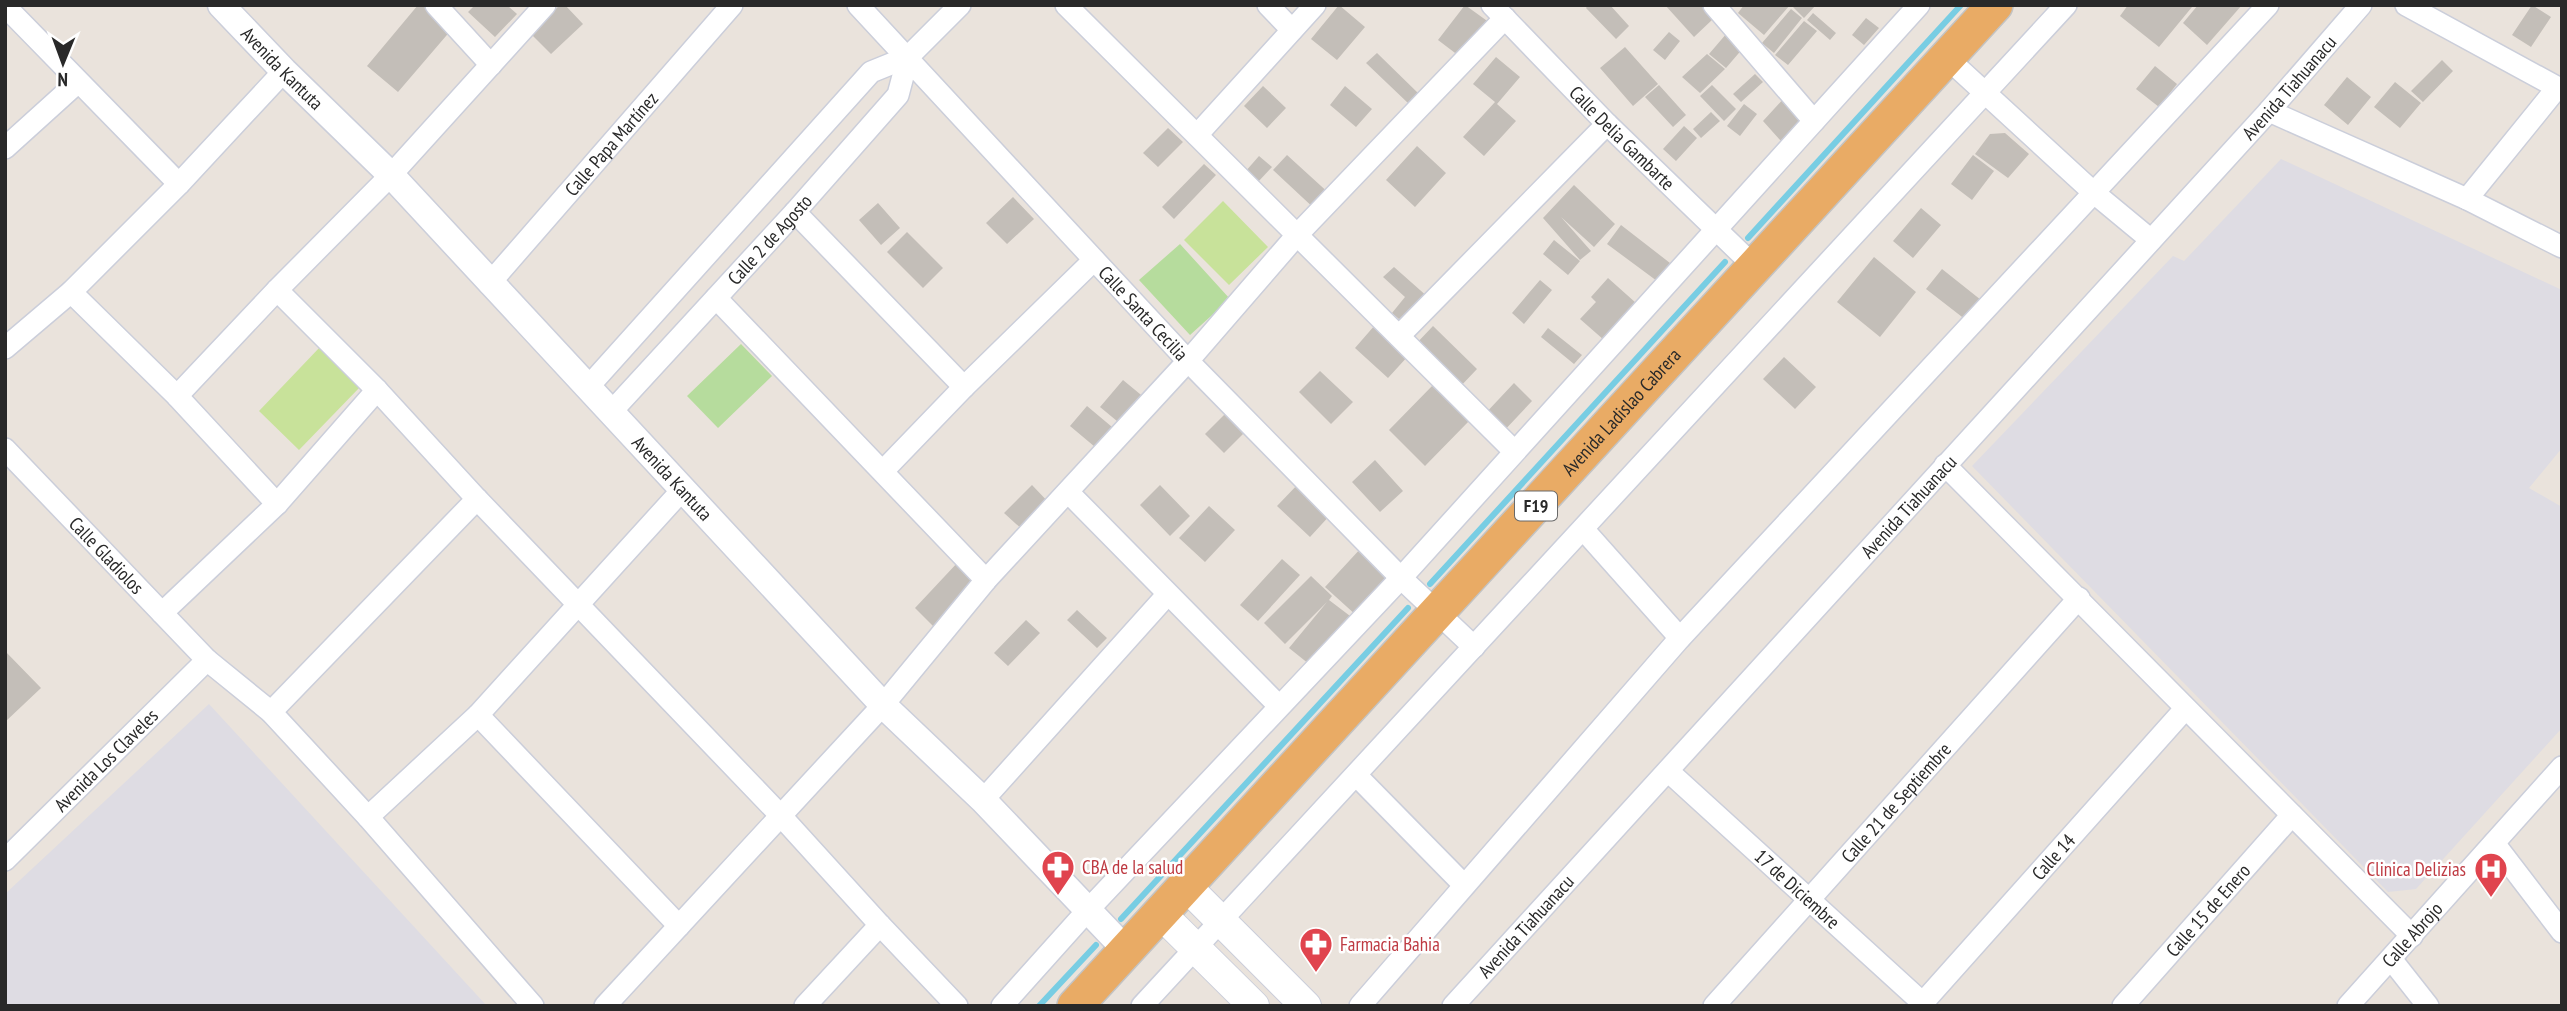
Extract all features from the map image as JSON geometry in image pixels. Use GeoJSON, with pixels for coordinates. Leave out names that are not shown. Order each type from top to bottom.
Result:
{"type":"FeatureCollection","features":[{"type":"Feature","properties":{"kind":"highway","name":"Avenida Ladislao Cabrera"},"geometry":{"type":"LineString","coordinates":[[1075,1006],[1995,5]]}},
{"type":"Feature","properties":{"kind":"main road"},"geometry":{"type":"LineString","coordinates":[[1185,885],[1306,1006]]}},
{"type":"Feature","properties":{"kind":"main road"},"geometry":{"type":"LineString","coordinates":[[1160,913],[1254,1006]]}},
{"type":"Feature","properties":{"kind":"street","name":"Avenida Kantuta"},"geometry":{"type":"LineString","coordinates":[[221,5],[284,71],[391,175],[489,284],[589,386],[883,705],[983,800],[1126,950]]}},
{"type":"Feature","properties":{"kind":"street"},"geometry":{"type":"LineString","coordinates":[[436,5],[491,65]]}},
{"type":"Feature","properties":{"kind":"street"},"geometry":{"type":"LineString","coordinates":[[177,396],[391,175],[545,5]]}},
{"type":"Feature","properties":{"kind":"street","name":"Calle Papa Martínez"},"geometry":{"type":"LineString","coordinates":[[489,284],[732,5]]}},
{"type":"Feature","properties":{"kind":"street","name":"Calle Santa Cecilia"},"geometry":{"type":"LineString","coordinates":[[858,5],[1188,360],[1401,578],[1474,647]]}},
{"type":"Feature","properties":{"kind":"street","name":"Calle 2 de Agosto"},"geometry":{"type":"LineString","coordinates":[[589,386],[871,72],[908,57],[960,5]]}},
{"type":"Feature","properties":{"kind":"street"},"geometry":{"type":"LineString","coordinates":[[1066,5],[1514,452]]}},
{"type":"Feature","properties":{"kind":"street"},"geometry":{"type":"LineString","coordinates":[[1268,5],[1292,30]]}},
{"type":"Feature","properties":{"kind":"street"},"geometry":{"type":"LineString","coordinates":[[1197,135],[1315,5]]}},
{"type":"Feature","properties":{"kind":"street"},"geometry":{"type":"LineString","coordinates":[[1714,5],[1814,121]]}},
{"type":"Feature","properties":{"kind":"street"},"geometry":{"type":"LineString","coordinates":[[1002,1006],[1087,911],[1401,578],[1919,5]]}},
{"type":"Feature","properties":{"kind":"street"},"geometry":{"type":"LineString","coordinates":[[1142,1006],[2066,5]]}},
{"type":"Feature","properties":{"kind":"street"},"geometry":{"type":"LineString","coordinates":[[1360,1006],[1680,638],[2268,5]]}},
{"type":"Feature","properties":{"kind":"street","name":"Avenida Tiahuanacu"},"geometry":{"type":"LineString","coordinates":[[1453,1006],[2269,111],[2361,5]]}},
{"type":"Feature","properties":{"kind":"street"},"geometry":{"type":"LineString","coordinates":[[2406,5],[2560,89],[2467,199]]}},
{"type":"Feature","properties":{"kind":"street"},"geometry":{"type":"LineString","coordinates":[[5,6],[179,184]]}},
{"type":"Feature","properties":{"kind":"street"},"geometry":{"type":"LineString","coordinates":[[606,1006],[883,705],[986,580],[1188,360],[1499,12]]}},
{"type":"Feature","properties":{"kind":"street","name":"Calle Delia Gambarte"},"geometry":{"type":"LineString","coordinates":[[1499,12],[1607,124],[1755,267]]}},
{"type":"Feature","properties":{"kind":"street","name":"Calle 2 de Agosto"},"geometry":{"type":"LineString","coordinates":[[612,411],[795,212],[898,95],[908,57]]}},
{"type":"Feature","properties":{"kind":"street"},"geometry":{"type":"LineString","coordinates":[[1946,57],[2093,192],[2151,240]]}},
{"type":"Feature","properties":{"kind":"street"},"geometry":{"type":"LineString","coordinates":[[5,348],[71,292],[179,184],[284,71]]}},
{"type":"Feature","properties":{"kind":"street"},"geometry":{"type":"LineString","coordinates":[[5,148],[78,82]]}},
{"type":"Feature","properties":{"kind":"street"},"geometry":{"type":"LineString","coordinates":[[2269,111],[2467,199],[2562,247]]}},
{"type":"Feature","properties":{"kind":"street"},"geometry":{"type":"LineString","coordinates":[[1399,337],[1607,124]]}},
{"type":"Feature","properties":{"kind":"street"},"geometry":{"type":"LineString","coordinates":[[795,212],[964,387]]}},
{"type":"Feature","properties":{"kind":"street"},"geometry":{"type":"LineString","coordinates":[[883,471],[964,387],[1094,260]]}},
{"type":"Feature","properties":{"kind":"street"},"geometry":{"type":"LineString","coordinates":[[277,290],[377,390],[477,499],[781,816],[957,1006]]}},
{"type":"Feature","properties":{"kind":"street"},"geometry":{"type":"LineString","coordinates":[[71,292],[177,396],[277,504]]}},
{"type":"Feature","properties":{"kind":"street"},"geometry":{"type":"LineString","coordinates":[[716,298],[986,580]]}},
{"type":"Feature","properties":{"kind":"street"},"geometry":{"type":"LineString","coordinates":[[162,613],[277,504],[377,390]]}},
{"type":"Feature","properties":{"kind":"street","name":"Calle Gladiolos"},"geometry":{"type":"LineString","coordinates":[[5,449],[207,660],[271,712],[368,817],[533,1006]]}},
{"type":"Feature","properties":{"kind":"street"},"geometry":{"type":"LineString","coordinates":[[1945,465],[2412,936]]}},
{"type":"Feature","properties":{"kind":"street"},"geometry":{"type":"LineString","coordinates":[[368,817],[478,715],[684,489]]}},
{"type":"Feature","properties":{"kind":"street"},"geometry":{"type":"LineString","coordinates":[[1068,492],[1279,706]]}},
{"type":"Feature","properties":{"kind":"street"},"geometry":{"type":"LineString","coordinates":[[271,712],[477,499]]}},
{"type":"Feature","properties":{"kind":"street"},"geometry":{"type":"LineString","coordinates":[[1583,528],[1680,638]]}},
{"type":"Feature","properties":{"kind":"street"},"geometry":{"type":"LineString","coordinates":[[983,800],[1167,595]]}},
{"type":"Feature","properties":{"kind":"street","name":"Calle 21 de Septiembre"},"geometry":{"type":"LineString","coordinates":[[1714,1006],[2079,598]]}},
{"type":"Feature","properties":{"kind":"street","name":"Avenida Los Claveles"},"geometry":{"type":"LineString","coordinates":[[5,860],[207,660]]}},
{"type":"Feature","properties":{"kind":"street","name":"Calle 14"},"geometry":{"type":"LineString","coordinates":[[1923,1005],[2185,709]]}},
{"type":"Feature","properties":{"kind":"street"},"geometry":{"type":"LineString","coordinates":[[478,715],[679,926]]}},
{"type":"Feature","properties":{"kind":"street","name":"Calle Abrojo"},"geometry":{"type":"LineString","coordinates":[[2347,1006],[2562,767]]}},
{"type":"Feature","properties":{"kind":"street","name":"17 de Diciembre"},"geometry":{"type":"LineString","coordinates":[[1668,771],[1923,1005]]}},
{"type":"Feature","properties":{"kind":"street"},"geometry":{"type":"LineString","coordinates":[[1356,775],[1464,885]]}},
{"type":"Feature","properties":{"kind":"street","name":"Calle 15 de Enero"},"geometry":{"type":"LineString","coordinates":[[2123,1006],[2292,815]]}},
{"type":"Feature","properties":{"kind":"street"},"geometry":{"type":"LineString","coordinates":[[2494,844],[2562,932]]}},
{"type":"Feature","properties":{"kind":"street"},"geometry":{"type":"LineString","coordinates":[[805,1006],[880,925]]}},
{"type":"Feature","properties":{"kind":"street"},"geometry":{"type":"LineString","coordinates":[[2391,959],[2428,1006]]}},
{"type":"Feature","properties":{"kind":"shaded area"},"geometry":{"type":"Polygon","coordinates":[[[2281,159],[2562,290],[2562,448],[2529,488],[2562,507],[2562,728],[2416,889],[2388,892],[1972,466],[2173,256],[2184,261],[2281,159]]]}},
{"type":"Feature","properties":{"kind":"shaded area"},"geometry":{"type":"Polygon","coordinates":[[[209,704],[487,1006],[5,1006],[5,894],[209,704]]]}},
{"type":"Feature","properties":{"kind":"green space"},"geometry":{"type":"Polygon","coordinates":[[[1223,201],[1268,247],[1229,285],[1184,240],[1223,201]]]}},
{"type":"Feature","properties":{"kind":"green space"},"geometry":{"type":"Polygon","coordinates":[[[1180,244],[1230,299],[1190,335],[1139,280],[1180,244]]]}},
{"type":"Feature","properties":{"kind":"green space"},"geometry":{"type":"Polygon","coordinates":[[[741,344],[772,376],[718,428],[687,396],[741,344]]]}},
{"type":"Feature","properties":{"kind":"green space"},"geometry":{"type":"Polygon","coordinates":[[[320,347],[361,386],[299,450],[259,411],[320,347]]]}},
{"type":"Feature","properties":{"kind":"building"},"geometry":{"type":"Polygon","coordinates":[[[418,5],[424,5],[452,29],[398,92],[367,66],[418,5]]]}},
{"type":"Feature","properties":{"kind":"building"},"geometry":{"type":"Polygon","coordinates":[[[475,5],[507,5],[517,14],[495,37],[468,12],[475,5]]]}},
{"type":"Feature","properties":{"kind":"building"},"geometry":{"type":"Polygon","coordinates":[[[560,5],[565,5],[583,24],[551,54],[530,33],[560,5]]]}},
{"type":"Feature","properties":{"kind":"building"},"geometry":{"type":"Polygon","coordinates":[[[1339,5],[1365,27],[1337,60],[1311,39],[1339,5]]]}},
{"type":"Feature","properties":{"kind":"building"},"geometry":{"type":"Polygon","coordinates":[[[1465,5],[1490,23],[1463,59],[1438,40],[1465,5]]]}},
{"type":"Feature","properties":{"kind":"building"},"geometry":{"type":"Polygon","coordinates":[[[1588,5],[1610,5],[1629,26],[1616,39],[1586,8],[1588,5]]]}},
{"type":"Feature","properties":{"kind":"building"},"geometry":{"type":"Polygon","coordinates":[[[1665,5],[1701,5],[1713,19],[1694,37],[1665,5]]]}},
{"type":"Feature","properties":{"kind":"building"},"geometry":{"type":"Polygon","coordinates":[[[1744,5],[1790,5],[1764,35],[1738,13],[1744,5]]]}},
{"type":"Feature","properties":{"kind":"building"},"geometry":{"type":"Polygon","coordinates":[[[1816,5],[1804,18],[1793,7],[1816,5]]]}},
{"type":"Feature","properties":{"kind":"building"},"geometry":{"type":"Polygon","coordinates":[[[2128,5],[2192,7],[2159,47],[2120,16],[2128,5]]]}},
{"type":"Feature","properties":{"kind":"building"},"geometry":{"type":"Polygon","coordinates":[[[2198,5],[2242,5],[2207,45],[2183,23],[2198,5]]]}},
{"type":"Feature","properties":{"kind":"building"},"geometry":{"type":"Polygon","coordinates":[[[2532,5],[2551,17],[2531,47],[2512,35],[2532,5]]]}},
{"type":"Feature","properties":{"kind":"building"},"geometry":{"type":"Polygon","coordinates":[[[1791,9],[1802,18],[1774,53],[1762,43],[1791,9]]]}},
{"type":"Feature","properties":{"kind":"building"},"geometry":{"type":"Polygon","coordinates":[[[1813,13],[1836,33],[1830,40],[1807,20],[1813,13]]]}},
{"type":"Feature","properties":{"kind":"building"},"geometry":{"type":"Polygon","coordinates":[[[1866,18],[1879,28],[1864,45],[1852,35],[1866,18]]]}},
{"type":"Feature","properties":{"kind":"building"},"geometry":{"type":"Polygon","coordinates":[[[1804,21],[1817,31],[1788,65],[1775,55],[1804,21]]]}},
{"type":"Feature","properties":{"kind":"building"},"geometry":{"type":"Polygon","coordinates":[[[1669,32],[1680,41],[1665,60],[1653,50],[1669,32]]]}},
{"type":"Feature","properties":{"kind":"building"},"geometry":{"type":"Polygon","coordinates":[[[1727,33],[1744,47],[1726,68],[1709,54],[1727,33]]]}},
{"type":"Feature","properties":{"kind":"building"},"geometry":{"type":"Polygon","coordinates":[[[1625,47],[1658,84],[1633,106],[1600,68],[1625,47]]]}},
{"type":"Feature","properties":{"kind":"building"},"geometry":{"type":"Polygon","coordinates":[[[1377,53],[1419,94],[1409,104],[1366,63],[1377,53]]]}},
{"type":"Feature","properties":{"kind":"building"},"geometry":{"type":"Polygon","coordinates":[[[1707,54],[1725,69],[1700,93],[1682,77],[1707,54]]]}},
{"type":"Feature","properties":{"kind":"building"},"geometry":{"type":"Polygon","coordinates":[[[1496,57],[1520,77],[1497,104],[1516,121],[1484,156],[1463,137],[1495,102],[1473,84],[1496,57]]]}},
{"type":"Feature","properties":{"kind":"building"},"geometry":{"type":"Polygon","coordinates":[[[2442,60],[2453,71],[2423,102],[2411,91],[2442,60]]]}},
{"type":"Feature","properties":{"kind":"building"},"geometry":{"type":"Polygon","coordinates":[[[2155,66],[2177,84],[2159,107],[2136,89],[2155,66]]]}},
{"type":"Feature","properties":{"kind":"building"},"geometry":{"type":"Polygon","coordinates":[[[1755,74],[1763,82],[1741,102],[1733,94],[1755,74]]]}},
{"type":"Feature","properties":{"kind":"building"},"geometry":{"type":"Polygon","coordinates":[[[2347,77],[2371,97],[2348,125],[2324,105],[2347,77]]]}},
{"type":"Feature","properties":{"kind":"building"},"geometry":{"type":"Polygon","coordinates":[[[2395,82],[2421,103],[2400,128],[2374,107],[2395,82]]]}},
{"type":"Feature","properties":{"kind":"building"},"geometry":{"type":"Polygon","coordinates":[[[1659,85],[1686,115],[1673,127],[1645,97],[1659,85]]]}},
{"type":"Feature","properties":{"kind":"building"},"geometry":{"type":"Polygon","coordinates":[[[1712,85],[1736,109],[1724,121],[1700,96],[1712,85]]]}},
{"type":"Feature","properties":{"kind":"building"},"geometry":{"type":"Polygon","coordinates":[[[1263,86],[1286,108],[1267,128],[1244,106],[1263,86]]]}},
{"type":"Feature","properties":{"kind":"building"},"geometry":{"type":"Polygon","coordinates":[[[1345,86],[1372,109],[1356,127],[1330,105],[1345,86]]]}},
{"type":"Feature","properties":{"kind":"building"},"geometry":{"type":"Polygon","coordinates":[[[1786,96],[1804,116],[1781,141],[1763,121],[1786,96]]]}},
{"type":"Feature","properties":{"kind":"building"},"geometry":{"type":"Polygon","coordinates":[[[1744,104],[1757,114],[1740,136],[1727,126],[1744,104]]]}},
{"type":"Feature","properties":{"kind":"building"},"geometry":{"type":"Polygon","coordinates":[[[1711,112],[1720,121],[1701,138],[1693,129],[1711,112]]]}},
{"type":"Feature","properties":{"kind":"building"},"geometry":{"type":"Polygon","coordinates":[[[1684,126],[1697,138],[1676,161],[1663,149],[1684,126]]]}},
{"type":"Feature","properties":{"kind":"building"},"geometry":{"type":"Polygon","coordinates":[[[1168,128],[1183,142],[1158,167],[1143,153],[1168,128]]]}},
{"type":"Feature","properties":{"kind":"building"},"geometry":{"type":"Polygon","coordinates":[[[2005,133],[2029,154],[2008,178],[1975,154],[1990,134],[2005,133]]]}},
{"type":"Feature","properties":{"kind":"building"},"geometry":{"type":"Polygon","coordinates":[[[1417,146],[1446,173],[1415,207],[1386,180],[1417,146]]]}},
{"type":"Feature","properties":{"kind":"building"},"geometry":{"type":"Polygon","coordinates":[[[1287,155],[1332,196],[1317,211],[1273,170],[1287,155]]]}},
{"type":"Feature","properties":{"kind":"building"},"geometry":{"type":"Polygon","coordinates":[[[1973,155],[1994,171],[1972,200],[1951,184],[1973,155]]]}},
{"type":"Feature","properties":{"kind":"building"},"geometry":{"type":"Polygon","coordinates":[[[1259,156],[1272,167],[1257,183],[1245,172],[1259,156]]]}},
{"type":"Feature","properties":{"kind":"building"},"geometry":{"type":"Polygon","coordinates":[[[1204,164],[1216,175],[1174,219],[1162,207],[1204,164]]]}},
{"type":"Feature","properties":{"kind":"building"},"geometry":{"type":"Polygon","coordinates":[[[1574,185],[1615,224],[1594,247],[1561,217],[1591,251],[1580,260],[1543,218],[1574,185]]]}},
{"type":"Feature","properties":{"kind":"building"},"geometry":{"type":"Polygon","coordinates":[[[1013,197],[1034,219],[1007,244],[986,223],[1013,197]]]}},
{"type":"Feature","properties":{"kind":"building"},"geometry":{"type":"Polygon","coordinates":[[[878,203],[900,228],[881,245],[859,220],[878,203]]]}},
{"type":"Feature","properties":{"kind":"building"},"geometry":{"type":"Polygon","coordinates":[[[1921,208],[1941,225],[1913,258],[1893,241],[1921,208]]]}},
{"type":"Feature","properties":{"kind":"building"},"geometry":{"type":"Polygon","coordinates":[[[1621,225],[1670,263],[1657,281],[1607,244],[1621,225]]]}},
{"type":"Feature","properties":{"kind":"building"},"geometry":{"type":"Polygon","coordinates":[[[907,232],[943,268],[923,288],[887,252],[907,232]]]}},
{"type":"Feature","properties":{"kind":"building"},"geometry":{"type":"Polygon","coordinates":[[[1554,240],[1580,261],[1568,275],[1543,254],[1554,240]]]}},
{"type":"Feature","properties":{"kind":"building"},"geometry":{"type":"Polygon","coordinates":[[[1874,257],[1916,292],[1880,337],[1837,302],[1874,257]]]}},
{"type":"Feature","properties":{"kind":"building"},"geometry":{"type":"Polygon","coordinates":[[[1394,267],[1429,298],[1406,325],[1392,313],[1405,297],[1383,277],[1394,267]]]}},
{"type":"Feature","properties":{"kind":"building"},"geometry":{"type":"Polygon","coordinates":[[[1942,269],[1981,300],[1966,320],[1926,289],[1942,269]]]}},
{"type":"Feature","properties":{"kind":"building"},"geometry":{"type":"Polygon","coordinates":[[[1608,278],[1636,303],[1604,340],[1580,319],[1596,302],[1591,297],[1608,278]]]}},
{"type":"Feature","properties":{"kind":"building"},"geometry":{"type":"Polygon","coordinates":[[[1540,280],[1552,290],[1524,324],[1512,313],[1540,280]]]}},
{"type":"Feature","properties":{"kind":"building"},"geometry":{"type":"Polygon","coordinates":[[[1375,325],[1409,355],[1388,378],[1355,348],[1375,325]]]}},
{"type":"Feature","properties":{"kind":"building"},"geometry":{"type":"Polygon","coordinates":[[[1433,326],[1477,369],[1458,389],[1414,346],[1433,326]]]}},
{"type":"Feature","properties":{"kind":"building"},"geometry":{"type":"Polygon","coordinates":[[[1548,328],[1582,355],[1574,364],[1541,337],[1548,328]]]}},
{"type":"Feature","properties":{"kind":"building"},"geometry":{"type":"Polygon","coordinates":[[[1784,357],[1816,387],[1795,409],[1763,379],[1784,357]]]}},
{"type":"Feature","properties":{"kind":"building"},"geometry":{"type":"Polygon","coordinates":[[[1320,371],[1353,402],[1331,424],[1299,392],[1320,371]]]}},
{"type":"Feature","properties":{"kind":"building"},"geometry":{"type":"Polygon","coordinates":[[[1123,380],[1146,399],[1123,426],[1100,407],[1123,380]]]}},
{"type":"Feature","properties":{"kind":"building"},"geometry":{"type":"Polygon","coordinates":[[[1514,383],[1532,401],[1501,434],[1483,416],[1514,383]]]}},
{"type":"Feature","properties":{"kind":"building"},"geometry":{"type":"Polygon","coordinates":[[[1433,385],[1469,421],[1425,466],[1389,430],[1433,385]]]}},
{"type":"Feature","properties":{"kind":"building"},"geometry":{"type":"Polygon","coordinates":[[[1087,406],[1118,432],[1101,452],[1070,426],[1087,406]]]}},
{"type":"Feature","properties":{"kind":"building"},"geometry":{"type":"Polygon","coordinates":[[[1226,413],[1245,432],[1224,453],[1205,434],[1226,413]]]}},
{"type":"Feature","properties":{"kind":"building"},"geometry":{"type":"Polygon","coordinates":[[[1375,460],[1403,491],[1380,512],[1352,482],[1375,460]]]}},
{"type":"Feature","properties":{"kind":"building"},"geometry":{"type":"Polygon","coordinates":[[[1300,482],[1332,513],[1310,537],[1277,506],[1300,482]]]}},
{"type":"Feature","properties":{"kind":"building"},"geometry":{"type":"Polygon","coordinates":[[[1032,485],[1052,506],[1025,532],[1004,513],[1032,485]]]}},
{"type":"Feature","properties":{"kind":"building"},"geometry":{"type":"Polygon","coordinates":[[[1160,485],[1190,516],[1170,536],[1140,505],[1160,485]]]}},
{"type":"Feature","properties":{"kind":"building"},"geometry":{"type":"Polygon","coordinates":[[[1209,506],[1235,530],[1205,562],[1179,538],[1209,506]]]}},
{"type":"Feature","properties":{"kind":"building"},"geometry":{"type":"Polygon","coordinates":[[[1362,547],[1394,577],[1357,616],[1325,587],[1362,547]]]}},
{"type":"Feature","properties":{"kind":"building"},"geometry":{"type":"Polygon","coordinates":[[[1282,559],[1300,575],[1258,621],[1240,605],[1282,559]]]}},
{"type":"Feature","properties":{"kind":"building"},"geometry":{"type":"Polygon","coordinates":[[[959,561],[977,584],[935,628],[915,608],[959,561]]]}},
{"type":"Feature","properties":{"kind":"building"},"geometry":{"type":"Polygon","coordinates":[[[1311,576],[1332,596],[1329,600],[1354,619],[1314,668],[1289,648],[1327,602],[1285,644],[1264,623],[1311,576]]]}},
{"type":"Feature","properties":{"kind":"building"},"geometry":{"type":"Polygon","coordinates":[[[1077,610],[1107,638],[1097,648],[1067,620],[1077,610]]]}},
{"type":"Feature","properties":{"kind":"building"},"geometry":{"type":"Polygon","coordinates":[[[1026,620],[1040,633],[1008,666],[994,653],[1026,620]]]}},
{"type":"Feature","properties":{"kind":"building"},"geometry":{"type":"Polygon","coordinates":[[[5,651],[41,688],[5,722],[5,651]]]}},
{"type":"Feature","properties":{"kind":"waterway"},"geometry":{"type":"LineString","coordinates":[[1748,238],[1961,5]]}},
{"type":"Feature","properties":{"kind":"waterway"},"geometry":{"type":"LineString","coordinates":[[1430,584],[1725,262]]}},
{"type":"Feature","properties":{"kind":"waterway"},"geometry":{"type":"LineString","coordinates":[[1121,919],[1408,608]]}},
{"type":"Feature","properties":{"kind":"waterway"},"geometry":{"type":"LineString","coordinates":[[1039,1006],[1096,945]]}},
{"type":"Feature","properties":{"kind":"place","name":"CBA de la salud"},"geometry":{"type":"Point","coordinates":[1058,897]}},
{"type":"Feature","properties":{"kind":"place","name":"Clinica Delizias"},"geometry":{"type":"Point","coordinates":[2491,899]}},
{"type":"Feature","properties":{"kind":"place","name":"Farmacia Bahia"},"geometry":{"type":"Point","coordinates":[1316,974]}}]}
